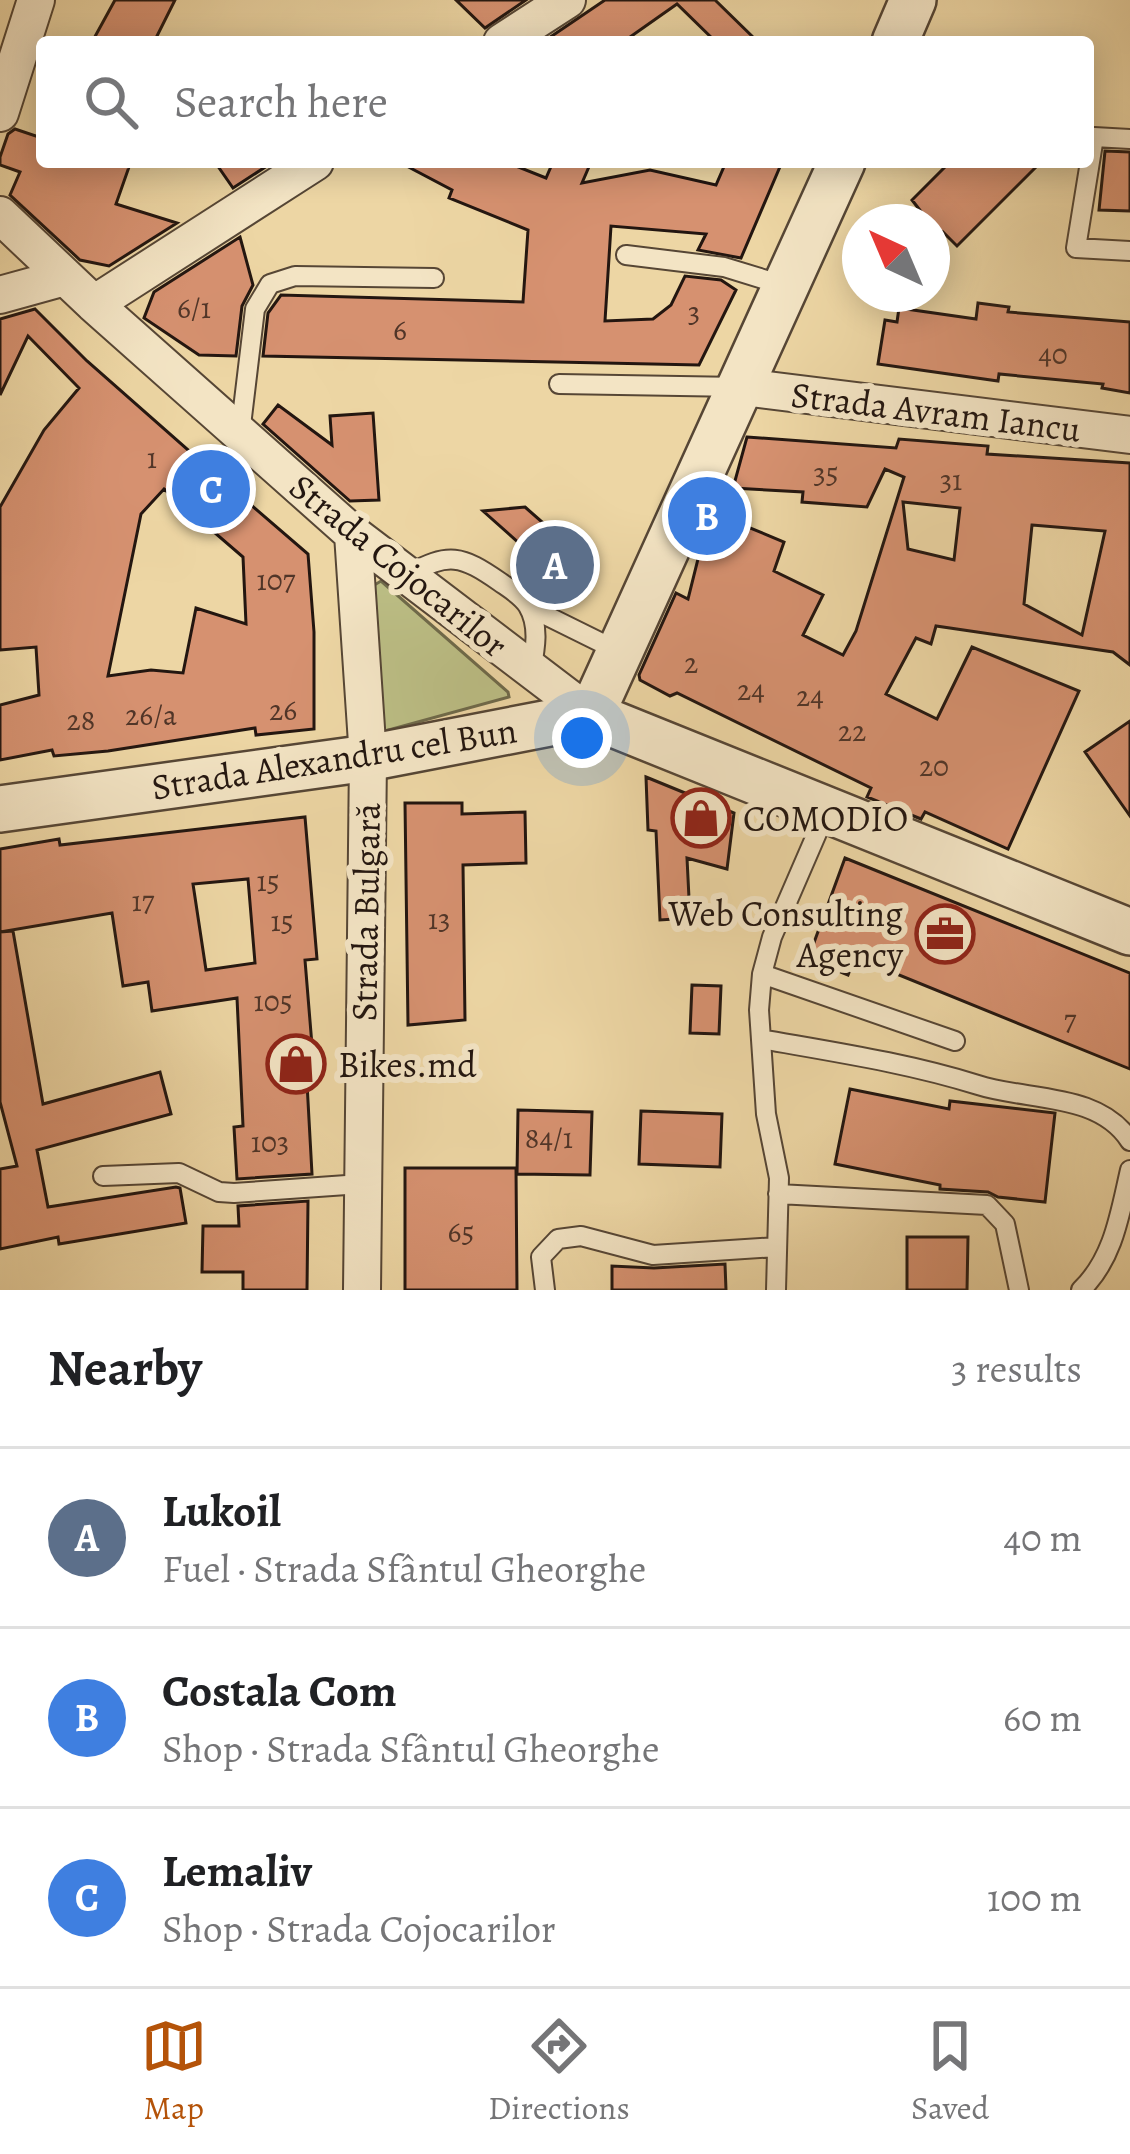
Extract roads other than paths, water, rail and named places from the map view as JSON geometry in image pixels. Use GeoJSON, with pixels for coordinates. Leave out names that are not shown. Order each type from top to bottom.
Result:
{"type":"FeatureCollection","features":[{"type":"Feature","properties":{"kind":"street"},"geometry":{"type":"LineString","coordinates":[[0,113],[36,0]]}},
{"type":"Feature","properties":{"kind":"street"},"geometry":{"type":"LineString","coordinates":[[511,36],[567,0]]}},
{"type":"Feature","properties":{"kind":"street"},"geometry":{"type":"LineString","coordinates":[[898,36],[914,0]]}},
{"type":"Feature","properties":{"kind":"street"},"geometry":{"type":"LineString","coordinates":[[94,304],[306,168]]}},
{"type":"Feature","properties":{"kind":"street"},"geometry":{"type":"LineString","coordinates":[[839,168],[591,715],[1130,932]]}},
{"type":"Feature","properties":{"kind":"street","name":"Strada Cojocarilor"},"geometry":{"type":"LineString","coordinates":[[0,215],[353,534],[591,715]]}},
{"type":"Feature","properties":{"kind":"street"},"geometry":{"type":"LineString","coordinates":[[0,295],[65,277]]}},
{"type":"Feature","properties":{"kind":"street","name":"Strada Avram Iancu"},"geometry":{"type":"LineString","coordinates":[[742,387],[1130,435]]}},
{"type":"Feature","properties":{"kind":"street","name":"Strada Bulgară"},"geometry":{"type":"LineString","coordinates":[[353,534],[368,758],[362,1290]]}},
{"type":"Feature","properties":{"kind":"street","name":"Strada Alexandru cel Bun"},"geometry":{"type":"LineString","coordinates":[[0,809],[368,758],[591,715]]}},
{"type":"Feature","properties":{"kind":"lane"},"geometry":{"type":"LineString","coordinates":[[1094,137],[1130,139]]}},
{"type":"Feature","properties":{"kind":"lane"},"geometry":{"type":"LineString","coordinates":[[1089,168],[1076,248],[1130,251]]}},
{"type":"Feature","properties":{"kind":"lane"},"geometry":{"type":"LineString","coordinates":[[626,255],[724,267],[787,286]]}},
{"type":"Feature","properties":{"kind":"lane"},"geometry":{"type":"LineString","coordinates":[[240,434],[255,309],[270,284],[295,276],[434,278]]}},
{"type":"Feature","properties":{"kind":"lane"},"geometry":{"type":"LineString","coordinates":[[559,384],[742,387]]}},
{"type":"Feature","properties":{"kind":"lane"},"geometry":{"type":"LineString","coordinates":[[407,575],[457,557],[529,607],[620,652]]}},
{"type":"Feature","properties":{"kind":"lane"},"geometry":{"type":"LineString","coordinates":[[529,607],[536,640],[531,671]]}},
{"type":"Feature","properties":{"kind":"lane"},"geometry":{"type":"LineString","coordinates":[[776,1290],[778,1194],[760,1039],[762,974],[772,937],[827,810]]}},
{"type":"Feature","properties":{"kind":"lane"},"geometry":{"type":"LineString","coordinates":[[762,974],[955,1041]]}},
{"type":"Feature","properties":{"kind":"lane"},"geometry":{"type":"LineString","coordinates":[[760,1039],[1061,1099],[1119,1124],[1130,1141]]}},
{"type":"Feature","properties":{"kind":"lane"},"geometry":{"type":"LineString","coordinates":[[1082,1290],[1112,1246],[1130,1171]]}},
{"type":"Feature","properties":{"kind":"lane"},"geometry":{"type":"LineString","coordinates":[[103,1176],[179,1173],[219,1192],[234,1193],[361,1184]]}},
{"type":"Feature","properties":{"kind":"lane"},"geometry":{"type":"LineString","coordinates":[[778,1194],[987,1205],[1005,1224],[1019,1290]]}},
{"type":"Feature","properties":{"kind":"lane"},"geometry":{"type":"LineString","coordinates":[[544,1290],[541,1257],[558,1239],[581,1236],[653,1255],[777,1246]]}},
{"type":"Feature","properties":{"kind":"place","name":"Lemaliv"},"geometry":{"type":"Point","coordinates":[211,489]}},
{"type":"Feature","properties":{"kind":"place","name":"Costala Com"},"geometry":{"type":"Point","coordinates":[707,516]}},
{"type":"Feature","properties":{"kind":"place","name":"Lukoil"},"geometry":{"type":"Point","coordinates":[555,565]}},
{"type":"Feature","properties":{"kind":"place","name":"COMODIO"},"geometry":{"type":"Point","coordinates":[701,818]}},
{"type":"Feature","properties":{"kind":"place","name":"Web Consulting Agency"},"geometry":{"type":"Point","coordinates":[945,934]}},
{"type":"Feature","properties":{"kind":"place","name":"Bikes.md"},"geometry":{"type":"Point","coordinates":[296,1064]}}]}
